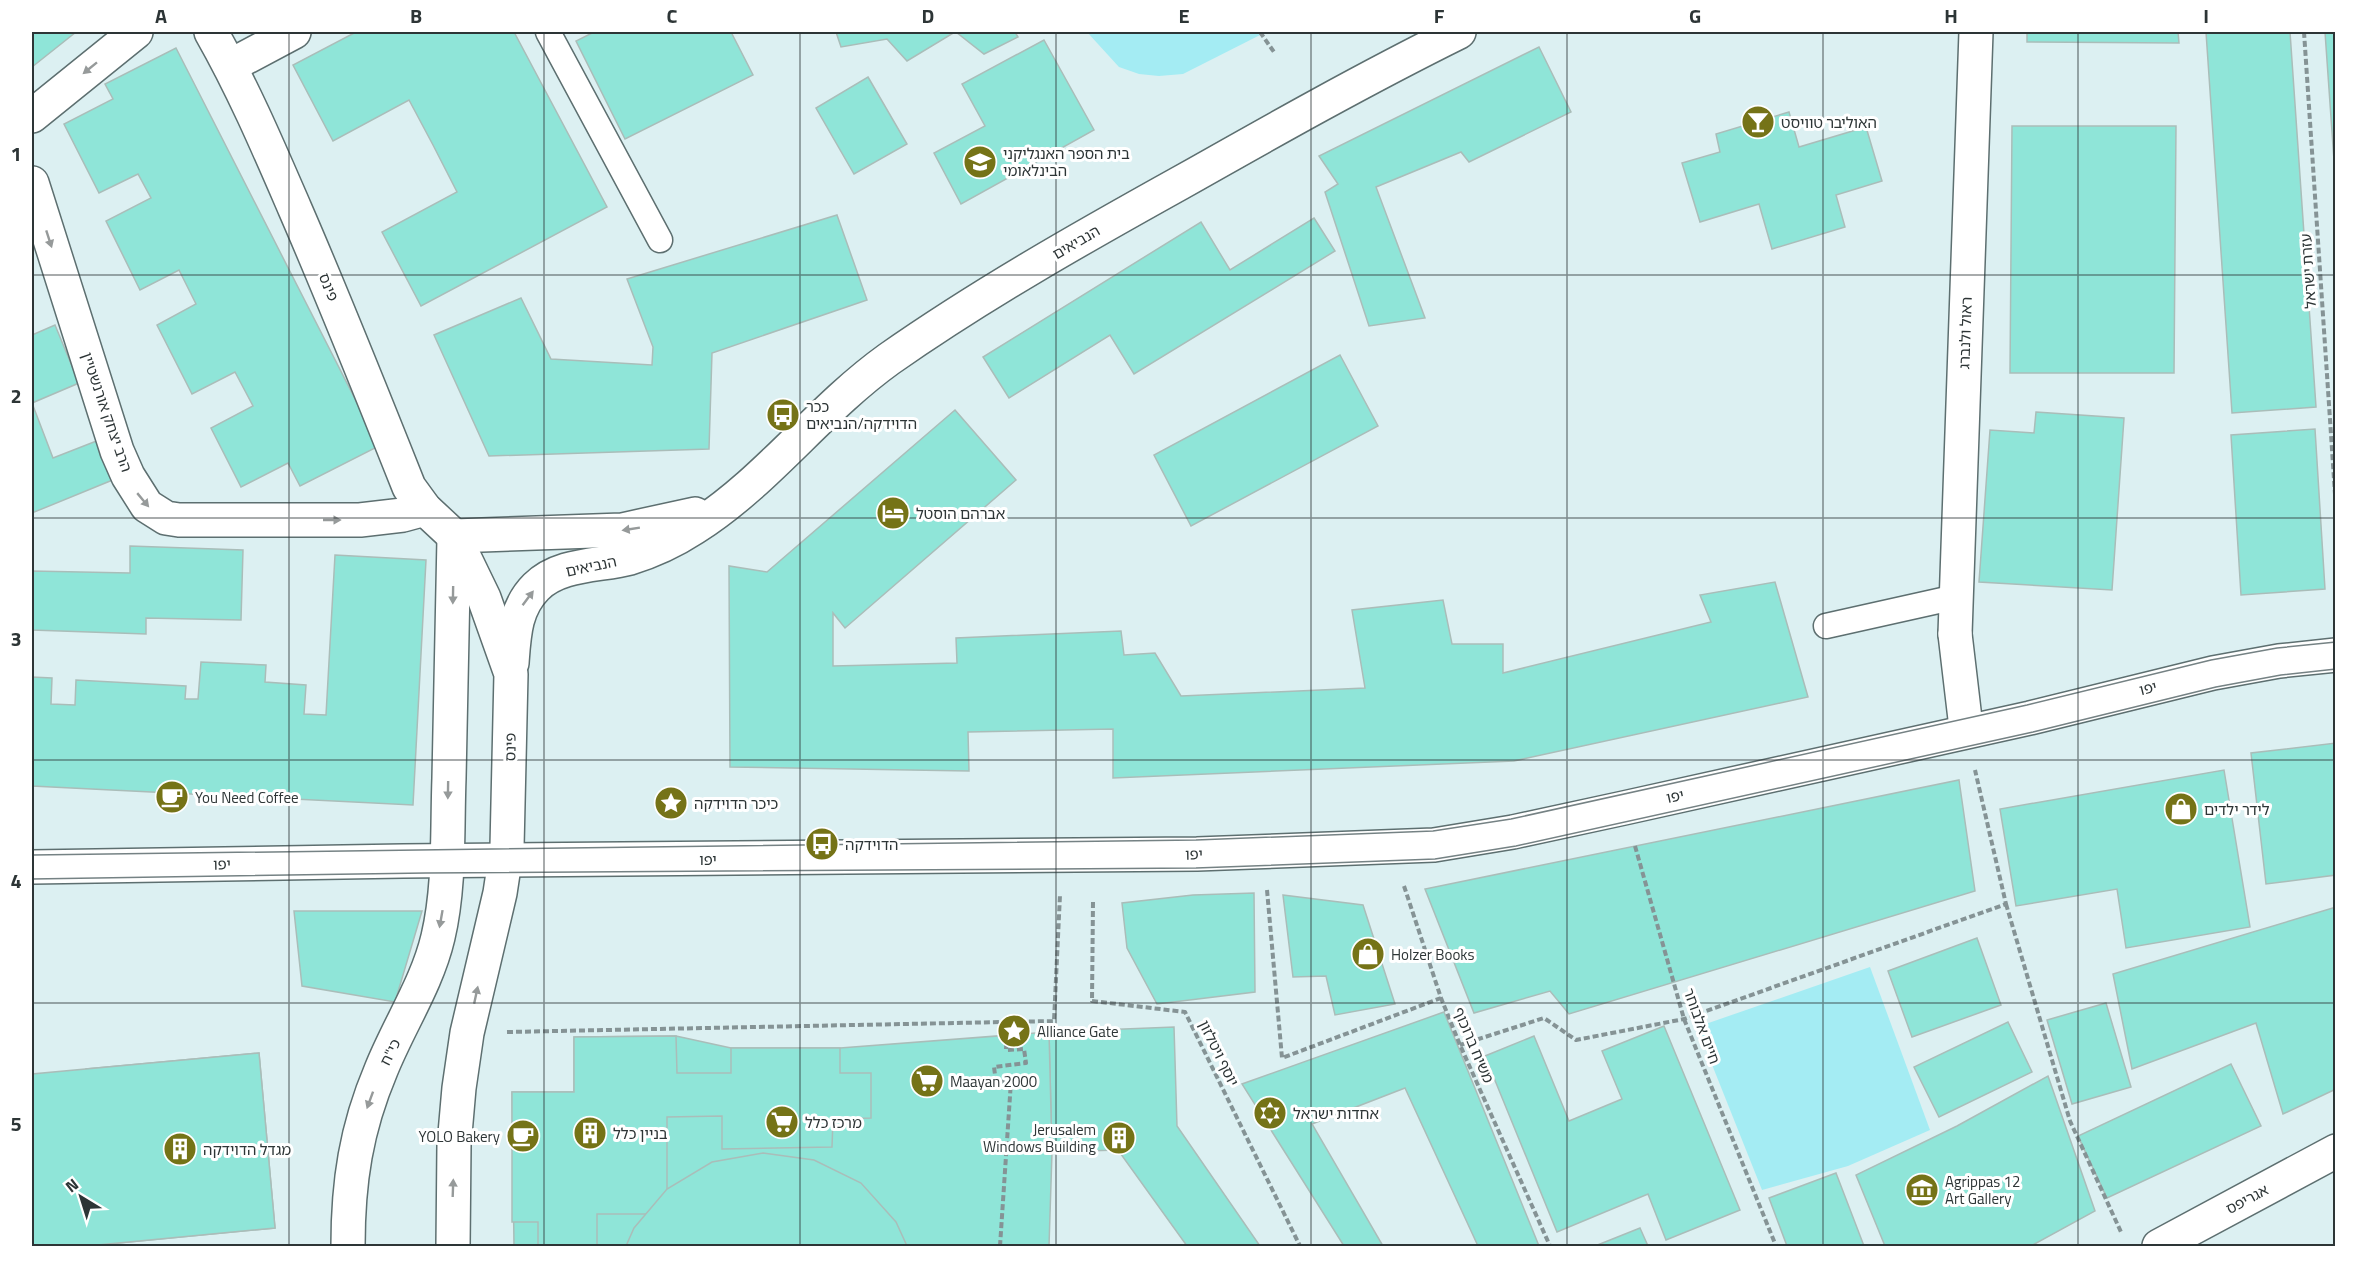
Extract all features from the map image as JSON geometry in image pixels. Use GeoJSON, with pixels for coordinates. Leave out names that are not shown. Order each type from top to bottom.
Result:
{"type":"FeatureCollection","features":[{"type":"Feature","properties":{"kind":"street"},"geometry":{"type":"LineString","coordinates":[[32,116],[136,32]]}},
{"type":"Feature","properties":{"kind":"street","name":"פינס"},"geometry":{"type":"LineString","coordinates":[[211,32],[230,66],[324,275],[410,487],[425,509],[454,536],[484,598],[511,674],[510,821],[505,861]]}},
{"type":"Feature","properties":{"kind":"street"},"geometry":{"type":"LineString","coordinates":[[230,66],[294,32]]}},
{"type":"Feature","properties":{"kind":"street","name":"הנביאים"},"geometry":{"type":"LineString","coordinates":[[511,674],[521,606],[537,585],[573,568],[629,558],[658,548],[694,528],[729,503],[782,458],[848,391],[898,353],[973,303],[1088,234],[1375,74],[1459,32]]}},
{"type":"Feature","properties":{"kind":"street","name":"ראול ולנברג"},"geometry":{"type":"LineString","coordinates":[[1965,726],[1955,634],[1976,32]]}},
{"type":"Feature","properties":{"kind":"street","name":"הרב יצחק אורנשטיין"},"geometry":{"type":"LineString","coordinates":[[32,183],[117,451],[138,494],[154,511],[166,518],[179,520],[360,520],[403,515],[425,509]]}},
{"type":"Feature","properties":{"kind":"street","name":"הנביאים"},"geometry":{"type":"LineString","coordinates":[[454,536],[622,530],[683,518],[729,503]]}},
{"type":"Feature","properties":{"kind":"street"},"geometry":{"type":"LineString","coordinates":[[446,861],[454,536]]}},
{"type":"Feature","properties":{"kind":"street","name":"יפו"},"geometry":{"type":"LineString","coordinates":[[32,867],[1263,851],[1434,845],[1513,832],[1624,808],[1965,726],[2214,673],[2336,655]]}},
{"type":"Feature","properties":{"kind":"street","name":"כי\"ח"},"geometry":{"type":"LineString","coordinates":[[348,1246],[350,1185],[355,1146],[381,1070],[415,999],[432,956],[442,913],[446,861]]}},
{"type":"Feature","properties":{"kind":"street"},"geometry":{"type":"LineString","coordinates":[[453,1246],[454,1144],[459,1088],[467,1033],[505,861]]}},
{"type":"Feature","properties":{"kind":"street","name":"אגריפס"},"geometry":{"type":"LineString","coordinates":[[2159,1246],[2336,1151]]}},
{"type":"Feature","properties":{"kind":"lane"},"geometry":{"type":"LineString","coordinates":[[548,32],[660,240]]}},
{"type":"Feature","properties":{"kind":"lane"},"geometry":{"type":"LineString","coordinates":[[1826,626],[1956,597]]}},
{"type":"Feature","properties":{"kind":"path"},"geometry":{"type":"LineString","coordinates":[[1260,32],[1274,52]]}},
{"type":"Feature","properties":{"kind":"path","name":"עזרת ישראל"},"geometry":{"type":"LineString","coordinates":[[2304,32],[2336,509]]}},
{"type":"Feature","properties":{"kind":"path"},"geometry":{"type":"LineString","coordinates":[[1965,726],[2006,904],[2070,1121],[2123,1238]]}},
{"type":"Feature","properties":{"kind":"path","name":"חיים אלבוחר"},"geometry":{"type":"LineString","coordinates":[[1624,808],[1684,1019],[1776,1246]]}},
{"type":"Feature","properties":{"kind":"path","name":"משיח ברוכוף"},"geometry":{"type":"LineString","coordinates":[[1392,847],[1441,998],[1550,1246]]}},
{"type":"Feature","properties":{"kind":"path"},"geometry":{"type":"LineString","coordinates":[[1263,851],[1282,1058],[1441,998]]}},
{"type":"Feature","properties":{"kind":"path"},"geometry":{"type":"LineString","coordinates":[[467,1033],[1054,1021],[1061,888]]}},
{"type":"Feature","properties":{"kind":"path","name":"יוסף ויטלזון"},"geometry":{"type":"LineString","coordinates":[[1093,902],[1092,1001],[1185,1012],[1300,1246]]}},
{"type":"Feature","properties":{"kind":"path"},"geometry":{"type":"LineString","coordinates":[[1460,1045],[1544,1018],[1576,1041],[1684,1019],[2006,904]]}},
{"type":"Feature","properties":{"kind":"path"},"geometry":{"type":"LineString","coordinates":[[1000,1246],[1011,1081],[996,1082],[994,1067],[1026,1063],[1024,1049],[1006,1050],[1007,1021]]}},
{"type":"Feature","properties":{"kind":"shaded area"},"geometry":{"type":"Polygon","coordinates":[[[1087,32],[1266,32],[1183,74],[1159,76],[1139,74],[1119,67],[1087,32]]]}},
{"type":"Feature","properties":{"kind":"shaded area"},"geometry":{"type":"Polygon","coordinates":[[[1870,967],[1930,1130],[1848,1166],[1762,1190],[1697,1027],[1870,967]]]}},
{"type":"Feature","properties":{"kind":"building"},"geometry":{"type":"Polygon","coordinates":[[[32,32],[76,32],[32,67],[32,32]]]}},
{"type":"Feature","properties":{"kind":"building"},"geometry":{"type":"Polygon","coordinates":[[[356,32],[514,32],[607,207],[421,306],[382,232],[457,192],[433,145],[409,100],[333,141],[293,65],[356,32]]]}},
{"type":"Feature","properties":{"kind":"building"},"geometry":{"type":"Polygon","coordinates":[[[594,32],[731,32],[753,75],[625,139],[576,41],[594,32]]]}},
{"type":"Feature","properties":{"kind":"building"},"geometry":{"type":"Polygon","coordinates":[[[836,32],[955,32],[907,61],[887,39],[841,47],[836,32]]]}},
{"type":"Feature","properties":{"kind":"building"},"geometry":{"type":"Polygon","coordinates":[[[956,32],[1015,32],[1018,37],[984,54],[956,32]]]}},
{"type":"Feature","properties":{"kind":"building"},"geometry":{"type":"Polygon","coordinates":[[[2027,32],[2178,32],[2179,43],[2027,42],[2027,32]]]}},
{"type":"Feature","properties":{"kind":"building"},"geometry":{"type":"Polygon","coordinates":[[[2206,32],[2290,32],[2316,407],[2232,413],[2206,32]]]}},
{"type":"Feature","properties":{"kind":"building"},"geometry":{"type":"Polygon","coordinates":[[[2325,32],[2336,32],[2336,189],[2325,32]]]}},
{"type":"Feature","properties":{"kind":"building"},"geometry":{"type":"Polygon","coordinates":[[[1044,40],[1094,130],[961,204],[934,153],[985,126],[962,84],[1044,40]]]}},
{"type":"Feature","properties":{"kind":"building"},"geometry":{"type":"Polygon","coordinates":[[[1539,47],[1571,112],[1469,162],[1461,152],[1376,187],[1425,318],[1369,326],[1325,192],[1338,184],[1319,156],[1539,47]]]}},
{"type":"Feature","properties":{"kind":"building"},"geometry":{"type":"Polygon","coordinates":[[[176,48],[379,446],[300,486],[288,463],[241,487],[211,428],[253,406],[235,372],[192,394],[157,325],[196,304],[179,270],[140,290],[106,221],[151,198],[138,174],[99,193],[64,124],[113,99],[105,84],[176,48]]]}},
{"type":"Feature","properties":{"kind":"building"},"geometry":{"type":"Polygon","coordinates":[[[868,77],[907,144],[854,174],[816,108],[868,77]]]}},
{"type":"Feature","properties":{"kind":"building"},"geometry":{"type":"Polygon","coordinates":[[[1789,112],[1799,147],[1866,127],[1882,181],[1836,195],[1845,227],[1772,249],[1759,204],[1700,222],[1682,163],[1720,152],[1716,134],[1789,112]]]}},
{"type":"Feature","properties":{"kind":"building"},"geometry":{"type":"Polygon","coordinates":[[[2012,126],[2176,126],[2174,373],[2010,373],[2012,126]]]}},
{"type":"Feature","properties":{"kind":"building"},"geometry":{"type":"Polygon","coordinates":[[[837,215],[867,300],[712,353],[709,449],[489,456],[434,335],[521,298],[551,359],[652,365],[653,347],[627,279],[837,215]]]}},
{"type":"Feature","properties":{"kind":"building"},"geometry":{"type":"Polygon","coordinates":[[[1314,218],[1335,251],[1134,374],[1110,335],[1009,398],[983,357],[1201,222],[1230,270],[1314,218]]]}},
{"type":"Feature","properties":{"kind":"building"},"geometry":{"type":"Polygon","coordinates":[[[55,325],[79,383],[32,403],[32,335],[55,325]]]}},
{"type":"Feature","properties":{"kind":"building"},"geometry":{"type":"Polygon","coordinates":[[[1340,355],[1378,426],[1191,526],[1154,455],[1340,355]]]}},
{"type":"Feature","properties":{"kind":"building"},"geometry":{"type":"Polygon","coordinates":[[[32,403],[53,458],[99,440],[115,479],[32,513],[32,403]]]}},
{"type":"Feature","properties":{"kind":"building"},"geometry":{"type":"Polygon","coordinates":[[[955,410],[1016,480],[845,628],[833,613],[833,666],[957,663],[956,638],[1121,631],[1124,655],[1155,653],[1181,696],[1365,688],[1352,610],[1443,600],[1452,644],[1503,644],[1503,673],[1711,622],[1700,595],[1775,582],[1808,697],[1514,761],[1113,778],[1113,729],[968,732],[969,771],[730,767],[729,566],[767,572],[955,410]]]}},
{"type":"Feature","properties":{"kind":"building"},"geometry":{"type":"Polygon","coordinates":[[[2036,412],[2124,418],[2112,590],[1979,582],[1990,430],[2034,433],[2036,412]]]}},
{"type":"Feature","properties":{"kind":"building"},"geometry":{"type":"Polygon","coordinates":[[[2315,429],[2325,589],[2241,595],[2231,435],[2315,429]]]}},
{"type":"Feature","properties":{"kind":"building"},"geometry":{"type":"Polygon","coordinates":[[[130,546],[243,550],[241,620],[146,618],[146,634],[32,630],[32,571],[130,573],[130,546]]]}},
{"type":"Feature","properties":{"kind":"building"},"geometry":{"type":"Polygon","coordinates":[[[335,555],[426,560],[413,805],[32,786],[32,677],[52,678],[51,704],[75,705],[76,680],[186,686],[185,699],[198,699],[201,662],[266,665],[265,682],[306,685],[304,714],[326,715],[335,555]]]}},
{"type":"Feature","properties":{"kind":"building"},"geometry":{"type":"Polygon","coordinates":[[[2336,743],[2336,875],[2266,884],[2251,753],[2336,743]]]}},
{"type":"Feature","properties":{"kind":"building"},"geometry":{"type":"Polygon","coordinates":[[[2224,770],[2250,927],[2126,948],[2117,889],[2016,906],[2000,809],[2224,770]]]}},
{"type":"Feature","properties":{"kind":"building"},"geometry":{"type":"Polygon","coordinates":[[[1959,780],[1975,891],[1569,1014],[1550,991],[1474,1013],[1425,889],[1959,780]]]}},
{"type":"Feature","properties":{"kind":"building"},"geometry":{"type":"Polygon","coordinates":[[[1254,893],[1255,992],[1157,1004],[1127,948],[1122,903],[1193,895],[1254,893]]]}},
{"type":"Feature","properties":{"kind":"building"},"geometry":{"type":"Polygon","coordinates":[[[1283,895],[1363,905],[1395,1004],[1335,1015],[1326,976],[1293,977],[1283,895]]]}},
{"type":"Feature","properties":{"kind":"building"},"geometry":{"type":"Polygon","coordinates":[[[2336,907],[2336,1089],[2283,1114],[2256,1023],[2132,1069],[2113,974],[2336,907]]]}},
{"type":"Feature","properties":{"kind":"building"},"geometry":{"type":"Polygon","coordinates":[[[294,911],[422,911],[395,1002],[302,986],[294,911]]]}},
{"type":"Feature","properties":{"kind":"building"},"geometry":{"type":"Polygon","coordinates":[[[1977,938],[2001,1005],[1912,1037],[1888,971],[1977,938]]]}},
{"type":"Feature","properties":{"kind":"building"},"geometry":{"type":"Polygon","coordinates":[[[2106,1003],[2131,1087],[2072,1104],[2047,1020],[2106,1003]]]}},
{"type":"Feature","properties":{"kind":"building"},"geometry":{"type":"Polygon","coordinates":[[[1444,1012],[1539,1246],[1478,1246],[1405,1088],[1312,1124],[1383,1246],[1344,1246],[1242,1084],[1444,1012]]]}},
{"type":"Feature","properties":{"kind":"building"},"geometry":{"type":"Polygon","coordinates":[[[2008,1022],[2032,1072],[1939,1117],[1914,1067],[2008,1022]]]}},
{"type":"Feature","properties":{"kind":"building"},"geometry":{"type":"Polygon","coordinates":[[[1664,1026],[1740,1210],[1666,1240],[1648,1194],[1557,1232],[1485,1056],[1534,1036],[1569,1121],[1622,1099],[1602,1051],[1664,1026]]]}},
{"type":"Feature","properties":{"kind":"building","name":"Jerusalem Windows Building"},"geometry":{"type":"Polygon","coordinates":[[[1174,1027],[1177,1126],[1260,1246],[1187,1246],[1118,1150],[1052,1152],[1049,1032],[1174,1027]]]}},
{"type":"Feature","properties":{"kind":"building","name":"מרכז כלל"},"geometry":{"type":"Polygon","coordinates":[[[1049,1032],[1052,1152],[1049,1246],[514,1246],[512,1092],[574,1092],[574,1037],[676,1036],[731,1048],[840,1048],[1049,1032]]]}},
{"type":"Feature","properties":{"kind":"building","name":"בניין כלל"},"geometry":{"type":"Polygon","coordinates":[[[676,1036],[677,1073],[731,1073],[731,1048],[840,1048],[840,1073],[871,1073],[871,1118],[833,1119],[832,1147],[722,1149],[722,1116],[667,1117],[667,1214],[597,1214],[597,1246],[538,1246],[538,1222],[512,1222],[512,1092],[574,1092],[574,1037],[676,1036]]]}},
{"type":"Feature","properties":{"kind":"building","name":"מגדל הדוידקה"},"geometry":{"type":"Polygon","coordinates":[[[259,1053],[275,1228],[98,1245],[86,1069],[259,1053]]]}},
{"type":"Feature","properties":{"kind":"building","name":"מגדל הדוידקה"},"geometry":{"type":"Polygon","coordinates":[[[259,1053],[275,1228],[98,1246],[32,1246],[32,1074],[259,1053]]]}},
{"type":"Feature","properties":{"kind":"building"},"geometry":{"type":"Polygon","coordinates":[[[2231,1064],[2261,1126],[2107,1198],[2078,1136],[2231,1064]]]}},
{"type":"Feature","properties":{"kind":"building"},"geometry":{"type":"Polygon","coordinates":[[[2048,1076],[2095,1211],[2031,1246],[1885,1246],[1856,1175],[1957,1126],[2048,1076]]]}},
{"type":"Feature","properties":{"kind":"building"},"geometry":{"type":"Polygon","coordinates":[[[763,1153],[814,1160],[861,1183],[896,1222],[907,1246],[626,1246],[634,1228],[667,1189],[712,1162],[763,1153]]]}},
{"type":"Feature","properties":{"kind":"building"},"geometry":{"type":"Polygon","coordinates":[[[1836,1173],[1864,1246],[1787,1246],[1769,1198],[1836,1173]]]}},
{"type":"Feature","properties":{"kind":"building"},"geometry":{"type":"Polygon","coordinates":[[[1640,1228],[1648,1246],[1595,1246],[1640,1228]]]}},
{"type":"Feature","properties":{"kind":"tram line"},"geometry":{"type":"LineString","coordinates":[[32,855],[1196,840],[1433,831],[1511,819],[2027,705],[2211,660],[2277,648],[2336,642]]}},
{"type":"Feature","properties":{"kind":"tram line"},"geometry":{"type":"LineString","coordinates":[[32,879],[426,873],[1196,868],[1435,859],[1516,846],[2033,732],[2216,687],[2281,675],[2336,669]]}},
{"type":"Feature","properties":{"kind":"place","name":"האוליבר טוויסט"},"geometry":{"type":"Point","coordinates":[1758,122]}},
{"type":"Feature","properties":{"kind":"place","name":"בית הספר האנגליקני הבינלאומי"},"geometry":{"type":"Point","coordinates":[980,162]}},
{"type":"Feature","properties":{"kind":"place","name":"ככר הדוידקה/הנביאים"},"geometry":{"type":"Point","coordinates":[783,415]}},
{"type":"Feature","properties":{"kind":"place","name":"אברהם הוסטל"},"geometry":{"type":"Point","coordinates":[893,513]}},
{"type":"Feature","properties":{"kind":"place","name":"You Need Coffee"},"geometry":{"type":"Point","coordinates":[172,797]}},
{"type":"Feature","properties":{"kind":"place","name":"כיכר הדוידקה"},"geometry":{"type":"Point","coordinates":[671,803]}},
{"type":"Feature","properties":{"kind":"place","name":"לידר ילדים"},"geometry":{"type":"Point","coordinates":[2181,809]}},
{"type":"Feature","properties":{"kind":"place","name":"הדוידקה"},"geometry":{"type":"Point","coordinates":[822,844]}},
{"type":"Feature","properties":{"kind":"place","name":"Holzer Books"},"geometry":{"type":"Point","coordinates":[1368,954]}},
{"type":"Feature","properties":{"kind":"place","name":"Alliance Gate"},"geometry":{"type":"Point","coordinates":[1014,1031]}},
{"type":"Feature","properties":{"kind":"place","name":"Maayan 2000"},"geometry":{"type":"Point","coordinates":[927,1081]}},
{"type":"Feature","properties":{"kind":"place","name":"אחדות ישראל"},"geometry":{"type":"Point","coordinates":[1270,1113]}},
{"type":"Feature","properties":{"kind":"place","name":"מרכז כלל"},"geometry":{"type":"Point","coordinates":[782,1122]}},
{"type":"Feature","properties":{"kind":"place","name":"בניין כלל"},"geometry":{"type":"Point","coordinates":[590,1133]}},
{"type":"Feature","properties":{"kind":"place","name":"YOLO Bakery"},"geometry":{"type":"Point","coordinates":[523,1136]}},
{"type":"Feature","properties":{"kind":"place","name":"Jerusalem Windows Building"},"geometry":{"type":"Point","coordinates":[1119,1138]}},
{"type":"Feature","properties":{"kind":"place","name":"מגדל הדוידקה"},"geometry":{"type":"Point","coordinates":[180,1149]}},
{"type":"Feature","properties":{"kind":"place","name":"Agrippas 12 Art Gallery"},"geometry":{"type":"Point","coordinates":[1922,1190]}}]}
